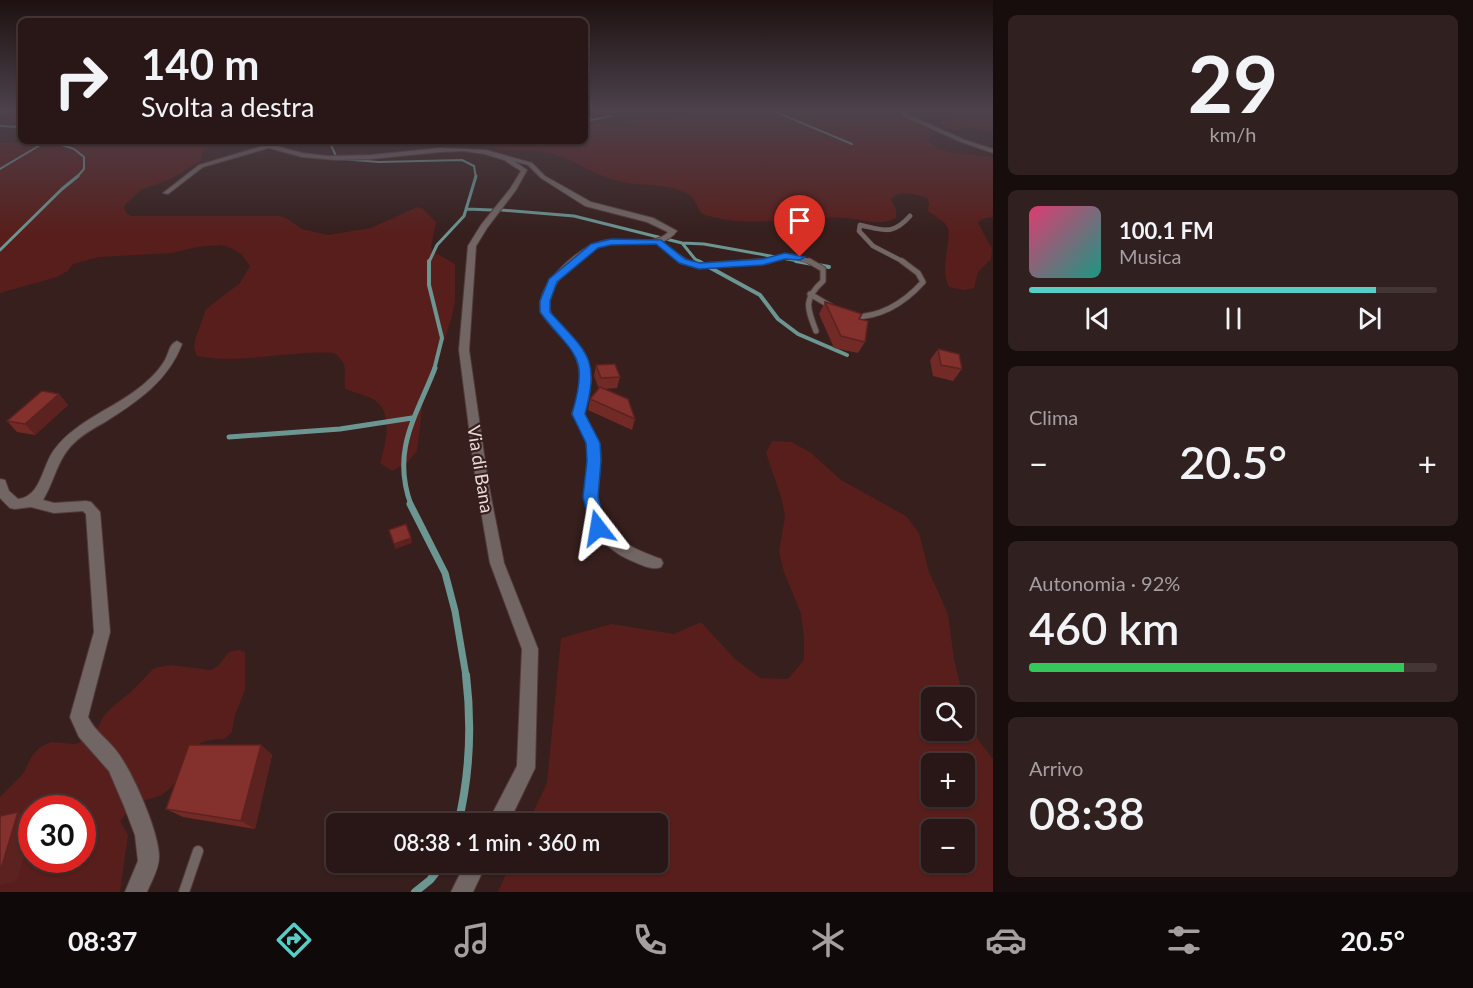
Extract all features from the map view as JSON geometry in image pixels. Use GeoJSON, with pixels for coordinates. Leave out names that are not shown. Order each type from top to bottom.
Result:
{"type":"FeatureCollection","features":[{"type":"Feature","properties":{"kind":"street"},"geometry":{"type":"LineString","coordinates":[[166,193],[201,166],[250,152]]}},
{"type":"Feature","properties":{"kind":"street"},"geometry":{"type":"LineString","coordinates":[[289,152],[297,155],[378,158],[426,152]]}},
{"type":"Feature","properties":{"kind":"street"},"geometry":{"type":"LineString","coordinates":[[480,152],[508,159],[516,158],[530,164],[543,177],[588,204],[650,220],[673,231],[667,239],[658,242],[611,242],[595,246],[552,281],[545,301],[545,312],[579,351],[586,369],[586,385],[578,414],[593,443],[591,497],[598,528],[616,547],[641,559],[656,563]]}},
{"type":"Feature","properties":{"kind":"street","name":"Via di Bana"},"geometry":{"type":"LineString","coordinates":[[503,813],[526,768],[530,649],[497,563],[482,482],[464,350],[472,246],[479,231],[519,183],[524,170],[508,159]]}},
{"type":"Feature","properties":{"kind":"street"},"geometry":{"type":"LineString","coordinates":[[32,502],[44,489],[50,467],[64,445],[155,380],[165,368],[177,344]]}},
{"type":"Feature","properties":{"kind":"street"},"geometry":{"type":"LineString","coordinates":[[0,484],[4,494],[15,504],[32,502],[54,508],[86,506],[93,512],[102,632],[79,717],[83,730],[110,756],[121,773],[139,820],[149,857],[136,892]]}},
{"type":"Feature","properties":{"kind":"street"},"geometry":{"type":"LineString","coordinates":[[462,892],[472,873]]}},
{"type":"Feature","properties":{"kind":"lane"},"geometry":{"type":"LineString","coordinates":[[844,314],[853,317],[868,317],[908,295],[923,282],[906,264],[869,243],[859,231],[860,225],[867,225],[891,231],[900,227],[910,216]]}},
{"type":"Feature","properties":{"kind":"lane"},"geometry":{"type":"LineString","coordinates":[[658,242],[682,261],[699,266],[763,262],[788,256],[804,258],[824,272],[824,281],[807,298],[809,313],[816,331]]}},
{"type":"Feature","properties":{"kind":"lane"},"geometry":{"type":"LineString","coordinates":[[810,294],[837,310]]}},
{"type":"Feature","properties":{"kind":"lane"},"geometry":{"type":"LineString","coordinates":[[184,892],[198,851]]}},
{"type":"Feature","properties":{"kind":"shaded area"},"geometry":{"type":"Polygon","coordinates":[[[0,152],[203,152],[201,154],[202,160],[169,180],[142,189],[124,206],[126,213],[131,216],[279,216],[302,229],[328,235],[371,228],[417,207],[423,209],[436,222],[431,247],[434,252],[455,264],[455,302],[434,373],[424,393],[417,451],[408,462],[392,471],[380,463],[387,427],[383,410],[379,403],[371,398],[345,388],[344,365],[334,353],[300,353],[231,359],[197,356],[194,348],[195,340],[206,309],[240,283],[250,266],[241,254],[229,247],[220,245],[197,247],[172,253],[98,257],[73,264],[68,271],[57,277],[0,293],[0,152]]]}},
{"type":"Feature","properties":{"kind":"shaded area"},"geometry":{"type":"Polygon","coordinates":[[[543,152],[948,152],[985,156],[993,158],[993,217],[981,219],[978,223],[992,249],[991,259],[978,272],[974,288],[964,290],[949,287],[945,271],[947,226],[928,211],[927,198],[914,194],[905,193],[893,197],[891,200],[896,209],[896,218],[883,222],[846,218],[756,222],[720,219],[702,214],[692,197],[686,193],[660,186],[614,180],[543,152]]]}},
{"type":"Feature","properties":{"kind":"shaded area"},"geometry":{"type":"Polygon","coordinates":[[[772,441],[791,442],[810,452],[841,480],[906,516],[919,533],[929,572],[948,614],[961,687],[921,687],[921,741],[975,741],[975,732],[993,759],[993,892],[498,892],[507,873],[668,873],[668,813],[533,813],[547,783],[561,638],[612,624],[674,634],[701,622],[735,659],[760,678],[788,679],[804,660],[804,638],[801,614],[784,572],[779,551],[785,517],[782,500],[766,453],[772,441]]]}},
{"type":"Feature","properties":{"kind":"shaded area"},"geometry":{"type":"Polygon","coordinates":[[[238,650],[245,652],[245,690],[235,715],[232,732],[224,739],[209,740],[198,744],[186,759],[172,786],[160,796],[136,804],[120,821],[128,835],[120,892],[0,892],[0,797],[23,774],[32,756],[40,747],[51,742],[76,744],[95,734],[103,717],[110,709],[154,668],[171,665],[210,670],[218,666],[229,652],[238,650]]]}},
{"type":"Feature","properties":{"kind":"building"},"geometry":{"type":"Polygon","coordinates":[[[825,302],[862,314],[859,319],[868,321],[865,342],[841,336],[825,302]]]}},
{"type":"Feature","properties":{"kind":"building"},"geometry":{"type":"Polygon","coordinates":[[[938,349],[959,354],[962,369],[941,365],[938,349]]]}},
{"type":"Feature","properties":{"kind":"building"},"geometry":{"type":"Polygon","coordinates":[[[615,364],[620,377],[601,378],[596,365],[615,364]]]}},
{"type":"Feature","properties":{"kind":"building"},"geometry":{"type":"Polygon","coordinates":[[[600,387],[628,399],[635,419],[590,399],[600,387]]]}},
{"type":"Feature","properties":{"kind":"building"},"geometry":{"type":"Polygon","coordinates":[[[42,391],[59,394],[25,424],[7,421],[42,391]]]}},
{"type":"Feature","properties":{"kind":"building"},"geometry":{"type":"Polygon","coordinates":[[[406,524],[411,538],[394,544],[389,530],[406,524]]]}},
{"type":"Feature","properties":{"kind":"building"},"geometry":{"type":"Polygon","coordinates":[[[189,745],[261,745],[241,821],[166,809],[189,745]]]}},
{"type":"Feature","properties":{"kind":"building"},"geometry":{"type":"Polygon","coordinates":[[[18,812],[0,872],[0,816],[18,812]]]}},
{"type":"Feature","properties":{"kind":"waterway"},"geometry":{"type":"LineString","coordinates":[[0,169],[29,152]]}},
{"type":"Feature","properties":{"kind":"waterway"},"geometry":{"type":"LineString","coordinates":[[77,152],[84,157],[84,169],[77,177]]}},
{"type":"Feature","properties":{"kind":"waterway"},"geometry":{"type":"LineString","coordinates":[[334,152],[336,156]]}},
{"type":"Feature","properties":{"kind":"waterway"},"geometry":{"type":"LineString","coordinates":[[340,159],[379,162],[462,160],[474,166],[476,177]]}},
{"type":"Feature","properties":{"kind":"waterway"},"geometry":{"type":"LineString","coordinates":[[0,250],[77,177]]}},
{"type":"Feature","properties":{"kind":"waterway"},"geometry":{"type":"LineString","coordinates":[[429,262],[437,245],[464,216],[476,177]]}},
{"type":"Feature","properties":{"kind":"waterway"},"geometry":{"type":"LineString","coordinates":[[467,209],[492,210]]}},
{"type":"Feature","properties":{"kind":"waterway"},"geometry":{"type":"LineString","coordinates":[[501,210],[574,216],[682,243]]}},
{"type":"Feature","properties":{"kind":"waterway"},"geometry":{"type":"LineString","coordinates":[[682,243],[704,244],[804,262]]}},
{"type":"Feature","properties":{"kind":"waterway"},"geometry":{"type":"LineString","coordinates":[[682,243],[695,259],[701,262]]}},
{"type":"Feature","properties":{"kind":"waterway"},"geometry":{"type":"LineString","coordinates":[[698,261],[760,295],[778,319],[798,334],[847,355]]}},
{"type":"Feature","properties":{"kind":"waterway"},"geometry":{"type":"LineString","coordinates":[[796,261],[829,267]]}},
{"type":"Feature","properties":{"kind":"waterway"},"geometry":{"type":"LineString","coordinates":[[429,262],[429,285],[442,338],[434,370]]}},
{"type":"Feature","properties":{"kind":"waterway"},"geometry":{"type":"LineString","coordinates":[[411,505],[404,467],[405,450],[408,434],[435,368]]}},
{"type":"Feature","properties":{"kind":"waterway"},"geometry":{"type":"LineString","coordinates":[[229,437],[340,429],[412,418]]}},
{"type":"Feature","properties":{"kind":"waterway"},"geometry":{"type":"LineString","coordinates":[[410,504],[445,573],[455,611],[466,676]]}},
{"type":"Feature","properties":{"kind":"waterway"},"geometry":{"type":"LineString","coordinates":[[460,813],[469,750],[466,675]]}},
{"type":"Feature","properties":{"kind":"waterway"},"geometry":{"type":"LineString","coordinates":[[415,892],[435,873]]}},
{"type":"Feature","properties":{"kind":"route"},"geometry":{"type":"LineString","coordinates":[[598,528],[591,497],[593,443],[578,414],[586,385],[586,369],[579,351],[545,312],[545,301],[552,281],[595,246],[611,242],[658,242],[682,261],[699,266],[763,262],[785,256],[800,257]]}}]}
